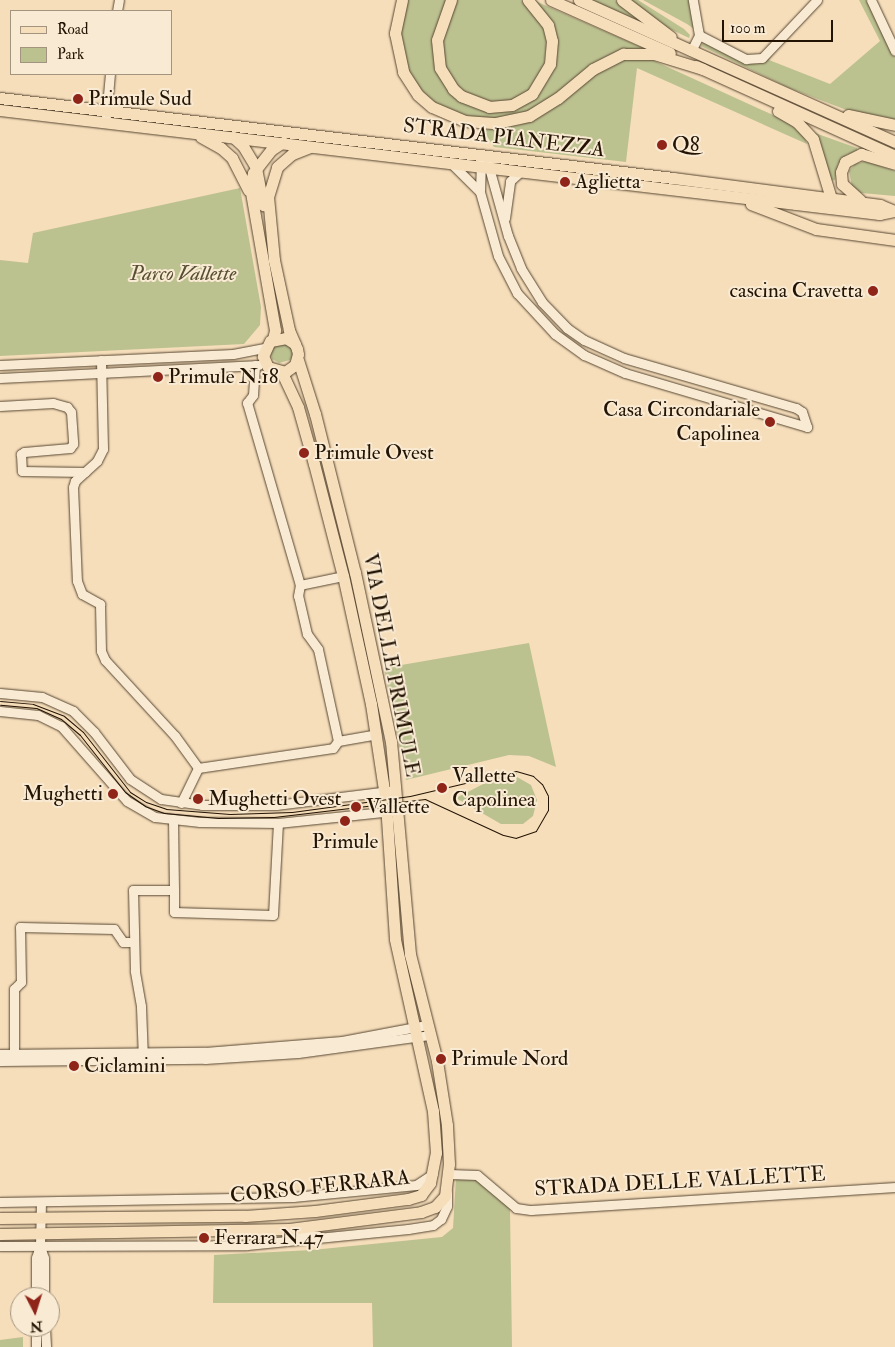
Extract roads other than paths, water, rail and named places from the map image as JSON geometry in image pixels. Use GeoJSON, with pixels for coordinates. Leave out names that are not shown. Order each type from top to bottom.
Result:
{"type":"FeatureCollection","features":[{"type":"Feature","properties":{"kind":"main road"},"geometry":{"type":"LineString","coordinates":[[402,0],[395,33],[403,72],[418,95],[432,107],[465,121],[496,123],[529,116],[558,98],[593,69],[623,54],[654,54],[674,63],[703,69]]}},
{"type":"Feature","properties":{"kind":"main road"},"geometry":{"type":"LineString","coordinates":[[451,0],[437,40],[440,68],[453,89],[461,96],[475,104],[501,107],[532,94],[550,64],[552,41],[548,25],[528,0]]}},
{"type":"Feature","properties":{"kind":"main road"},"geometry":{"type":"LineString","coordinates":[[551,0],[895,156]]}},
{"type":"Feature","properties":{"kind":"main road"},"geometry":{"type":"LineString","coordinates":[[579,0],[895,142]]}},
{"type":"Feature","properties":{"kind":"main road"},"geometry":{"type":"LineString","coordinates":[[622,0],[691,51]]}},
{"type":"Feature","properties":{"kind":"main road","name":"STRADA PIANEZZA"},"geometry":{"type":"LineString","coordinates":[[0,98],[106,116],[195,134],[281,142],[733,197],[833,204],[869,204],[894,212]]}},
{"type":"Feature","properties":{"kind":"main road"},"geometry":{"type":"LineString","coordinates":[[767,99],[778,112],[797,122],[808,133],[833,204]]}},
{"type":"Feature","properties":{"kind":"main road"},"geometry":{"type":"LineString","coordinates":[[819,108],[895,125]]}},
{"type":"Feature","properties":{"kind":"main road","name":"STRADA PIANEZZA"},"geometry":{"type":"LineString","coordinates":[[0,110],[186,119],[324,134],[484,155],[759,199],[815,196],[833,204],[879,214],[894,212]]}},
{"type":"Feature","properties":{"kind":"main road"},"geometry":{"type":"LineString","coordinates":[[186,119],[233,137],[243,146],[256,168],[268,219],[274,260],[298,360],[290,369],[282,372],[261,365],[264,348],[273,339],[275,330],[250,195],[241,171],[232,158],[221,148],[195,134]]}},
{"type":"Feature","properties":{"kind":"main road"},"geometry":{"type":"LineString","coordinates":[[250,195],[250,179],[256,168],[281,142],[324,134]]}},
{"type":"Feature","properties":{"kind":"main road"},"geometry":{"type":"LineString","coordinates":[[268,219],[269,186],[277,167],[299,150],[314,146]]}},
{"type":"Feature","properties":{"kind":"main road"},"geometry":{"type":"LineString","coordinates":[[869,204],[844,188],[840,176],[843,165],[852,156],[861,154],[895,164]]}},
{"type":"Feature","properties":{"kind":"main road"},"geometry":{"type":"LineString","coordinates":[[815,196],[823,188],[825,178]]}},
{"type":"Feature","properties":{"kind":"main road"},"geometry":{"type":"LineString","coordinates":[[759,199],[816,229],[895,240]]}},
{"type":"Feature","properties":{"kind":"main road"},"geometry":{"type":"LineString","coordinates":[[273,339],[286,338],[295,344]]}},
{"type":"Feature","properties":{"kind":"main road","name":"VIA DELLE PRIMULE"},"geometry":{"type":"LineString","coordinates":[[298,360],[315,414],[355,573],[389,736],[397,790],[410,954],[444,1095],[448,1174],[447,1190]]}},
{"type":"Feature","properties":{"kind":"main road","name":"VIA DELLE PRIMULE"},"geometry":{"type":"LineString","coordinates":[[282,372],[298,407],[343,576],[376,734],[387,811],[395,939],[433,1111],[436,1153],[433,1174]]}},
{"type":"Feature","properties":{"kind":"main road"},"geometry":{"type":"LineString","coordinates":[[343,576],[355,573]]}},
{"type":"Feature","properties":{"kind":"main road","name":"CORSO FERRARA"},"geometry":{"type":"LineString","coordinates":[[0,1218],[245,1216],[334,1208],[421,1195],[428,1190],[433,1174]]}},
{"type":"Feature","properties":{"kind":"main road","name":"CORSO FERRARA"},"geometry":{"type":"LineString","coordinates":[[0,1234],[254,1230],[319,1226],[421,1212],[440,1202],[447,1190]]}},
{"type":"Feature","properties":{"kind":"street"},"geometry":{"type":"LineString","coordinates":[[691,51],[699,36],[693,0]]}},
{"type":"Feature","properties":{"kind":"street"},"geometry":{"type":"LineString","coordinates":[[699,36],[746,59],[762,58],[817,0]]}},
{"type":"Feature","properties":{"kind":"street"},"geometry":{"type":"LineString","coordinates":[[871,0],[895,51]]}},
{"type":"Feature","properties":{"kind":"street"},"geometry":{"type":"LineString","coordinates":[[106,116],[110,75]]}},
{"type":"Feature","properties":{"kind":"street"},"geometry":{"type":"LineString","coordinates":[[450,163],[473,181],[480,192],[498,256],[517,293],[541,321],[569,345],[625,373],[806,427],[802,412],[796,408],[624,358],[584,340],[555,317],[530,285],[514,252],[485,167],[484,155]]}},
{"type":"Feature","properties":{"kind":"street"},"geometry":{"type":"LineString","coordinates":[[480,192],[485,167]]}},
{"type":"Feature","properties":{"kind":"street"},"geometry":{"type":"LineString","coordinates":[[505,223],[508,187],[513,177],[521,171]]}},
{"type":"Feature","properties":{"kind":"street"},"geometry":{"type":"LineString","coordinates":[[0,365],[233,354],[264,348]]}},
{"type":"Feature","properties":{"kind":"street"},"geometry":{"type":"LineString","coordinates":[[101,360],[103,448],[97,461],[73,487],[77,581],[82,594],[100,604],[101,651],[105,660],[175,736],[198,768],[181,803]]}},
{"type":"Feature","properties":{"kind":"street"},"geometry":{"type":"LineString","coordinates":[[0,378],[102,371],[261,365],[253,394],[247,403],[300,585],[298,596],[307,634],[318,649],[338,741]]}},
{"type":"Feature","properties":{"kind":"street"},"geometry":{"type":"LineString","coordinates":[[0,406],[54,402],[67,407],[71,412],[73,444],[70,448],[24,452],[21,454],[22,471],[85,472]]}},
{"type":"Feature","properties":{"kind":"street","name":"VIA DELLE PRIMULE"},"geometry":{"type":"LineString","coordinates":[[300,585],[343,576]]}},
{"type":"Feature","properties":{"kind":"street"},"geometry":{"type":"LineString","coordinates":[[0,693],[42,697],[73,711],[94,732],[139,788],[162,799],[181,803],[276,805],[397,790]]}},
{"type":"Feature","properties":{"kind":"street"},"geometry":{"type":"LineString","coordinates":[[0,711],[38,715],[61,726],[127,801],[155,817],[173,820],[278,823],[399,811]]}},
{"type":"Feature","properties":{"kind":"street","name":"VIA DELLE PRIMULE"},"geometry":{"type":"LineString","coordinates":[[198,768],[333,748],[338,741],[376,734]]}},
{"type":"Feature","properties":{"kind":"street"},"geometry":{"type":"LineString","coordinates":[[173,820],[174,912],[273,915],[278,823]]}},
{"type":"Feature","properties":{"kind":"street"},"geometry":{"type":"LineString","coordinates":[[143,1059],[134,942],[133,890],[174,890]]}},
{"type":"Feature","properties":{"kind":"street"},"geometry":{"type":"LineString","coordinates":[[14,1057],[14,989],[21,982],[20,927],[114,929],[123,942],[134,942]]}},
{"type":"Feature","properties":{"kind":"street"},"geometry":{"type":"LineString","coordinates":[[0,1054],[14,1057],[143,1059],[298,1046],[416,1033],[428,1030]]}},
{"type":"Feature","properties":{"kind":"street"},"geometry":{"type":"LineString","coordinates":[[0,1061],[14,1057]]}},
{"type":"Feature","properties":{"kind":"street","name":"CORSO FERRARA"},"geometry":{"type":"LineString","coordinates":[[0,1202],[293,1197],[416,1185],[433,1174]]}},
{"type":"Feature","properties":{"kind":"street","name":"STRADA DELLE VALLETTE"},"geometry":{"type":"LineString","coordinates":[[448,1174],[477,1175],[516,1208],[531,1210],[895,1187]]}},
{"type":"Feature","properties":{"kind":"street","name":"CORSO FERRARA"},"geometry":{"type":"LineString","coordinates":[[0,1246],[247,1245],[337,1238],[433,1225],[445,1210],[447,1190]]}},
{"type":"Feature","properties":{"kind":"street"},"geometry":{"type":"LineString","coordinates":[[36,1287],[36,1258],[40,1246],[41,1202]]}},
{"type":"Feature","properties":{"kind":"street","name":"CORSO FERRARA"},"geometry":{"type":"LineString","coordinates":[[254,1230],[337,1238]]}},
{"type":"Feature","properties":{"kind":"street"},"geometry":{"type":"LineString","coordinates":[[40,1246],[44,1258],[44,1287]]}},
{"type":"Feature","properties":{"kind":"tram line"},"geometry":{"type":"LineString","coordinates":[[0,701],[33,704],[64,716],[83,732],[130,792],[146,802],[166,809],[230,814],[292,812],[410,796],[516,771],[533,776],[542,784],[548,796],[548,810],[536,831],[516,838],[503,835],[425,799],[274,817],[218,818],[164,813],[145,806],[125,792],[80,735],[61,719],[36,708],[0,705]]}},
{"type":"Feature","properties":{"kind":"place","name":"Primule Sud"},"geometry":{"type":"Point","coordinates":[78,99]}},
{"type":"Feature","properties":{"kind":"place","name":"Q8"},"geometry":{"type":"Point","coordinates":[662,145]}},
{"type":"Feature","properties":{"kind":"place","name":"Aglietta"},"geometry":{"type":"Point","coordinates":[565,182]}},
{"type":"Feature","properties":{"kind":"place","name":"cascina Cravetta"},"geometry":{"type":"Point","coordinates":[873,291]}},
{"type":"Feature","properties":{"kind":"place","name":"Primule N.18"},"geometry":{"type":"Point","coordinates":[158,377]}},
{"type":"Feature","properties":{"kind":"place","name":"Casa Circondariale Capolinea"},"geometry":{"type":"Point","coordinates":[770,422]}},
{"type":"Feature","properties":{"kind":"place","name":"Primule Ovest"},"geometry":{"type":"Point","coordinates":[304,453]}},
{"type":"Feature","properties":{"kind":"place","name":"Vallette Capolinea"},"geometry":{"type":"Point","coordinates":[442,788]}},
{"type":"Feature","properties":{"kind":"place","name":"Mughetti"},"geometry":{"type":"Point","coordinates":[113,794]}},
{"type":"Feature","properties":{"kind":"place","name":"Mughetti Ovest"},"geometry":{"type":"Point","coordinates":[198,799]}},
{"type":"Feature","properties":{"kind":"place","name":"Vallette"},"geometry":{"type":"Point","coordinates":[356,807]}},
{"type":"Feature","properties":{"kind":"place","name":"Primule"},"geometry":{"type":"Point","coordinates":[345,821]}},
{"type":"Feature","properties":{"kind":"place","name":"Primule Nord"},"geometry":{"type":"Point","coordinates":[441,1059]}},
{"type":"Feature","properties":{"kind":"place","name":"Ciclamini"},"geometry":{"type":"Point","coordinates":[74,1066]}},
{"type":"Feature","properties":{"kind":"place","name":"Ferrara N.47"},"geometry":{"type":"Point","coordinates":[204,1238]}},
{"type":"Feature","properties":{"kind":"park label","name":"Parco Vallette"},"geometry":{"type":"Point","coordinates":[183,274]}}]}
